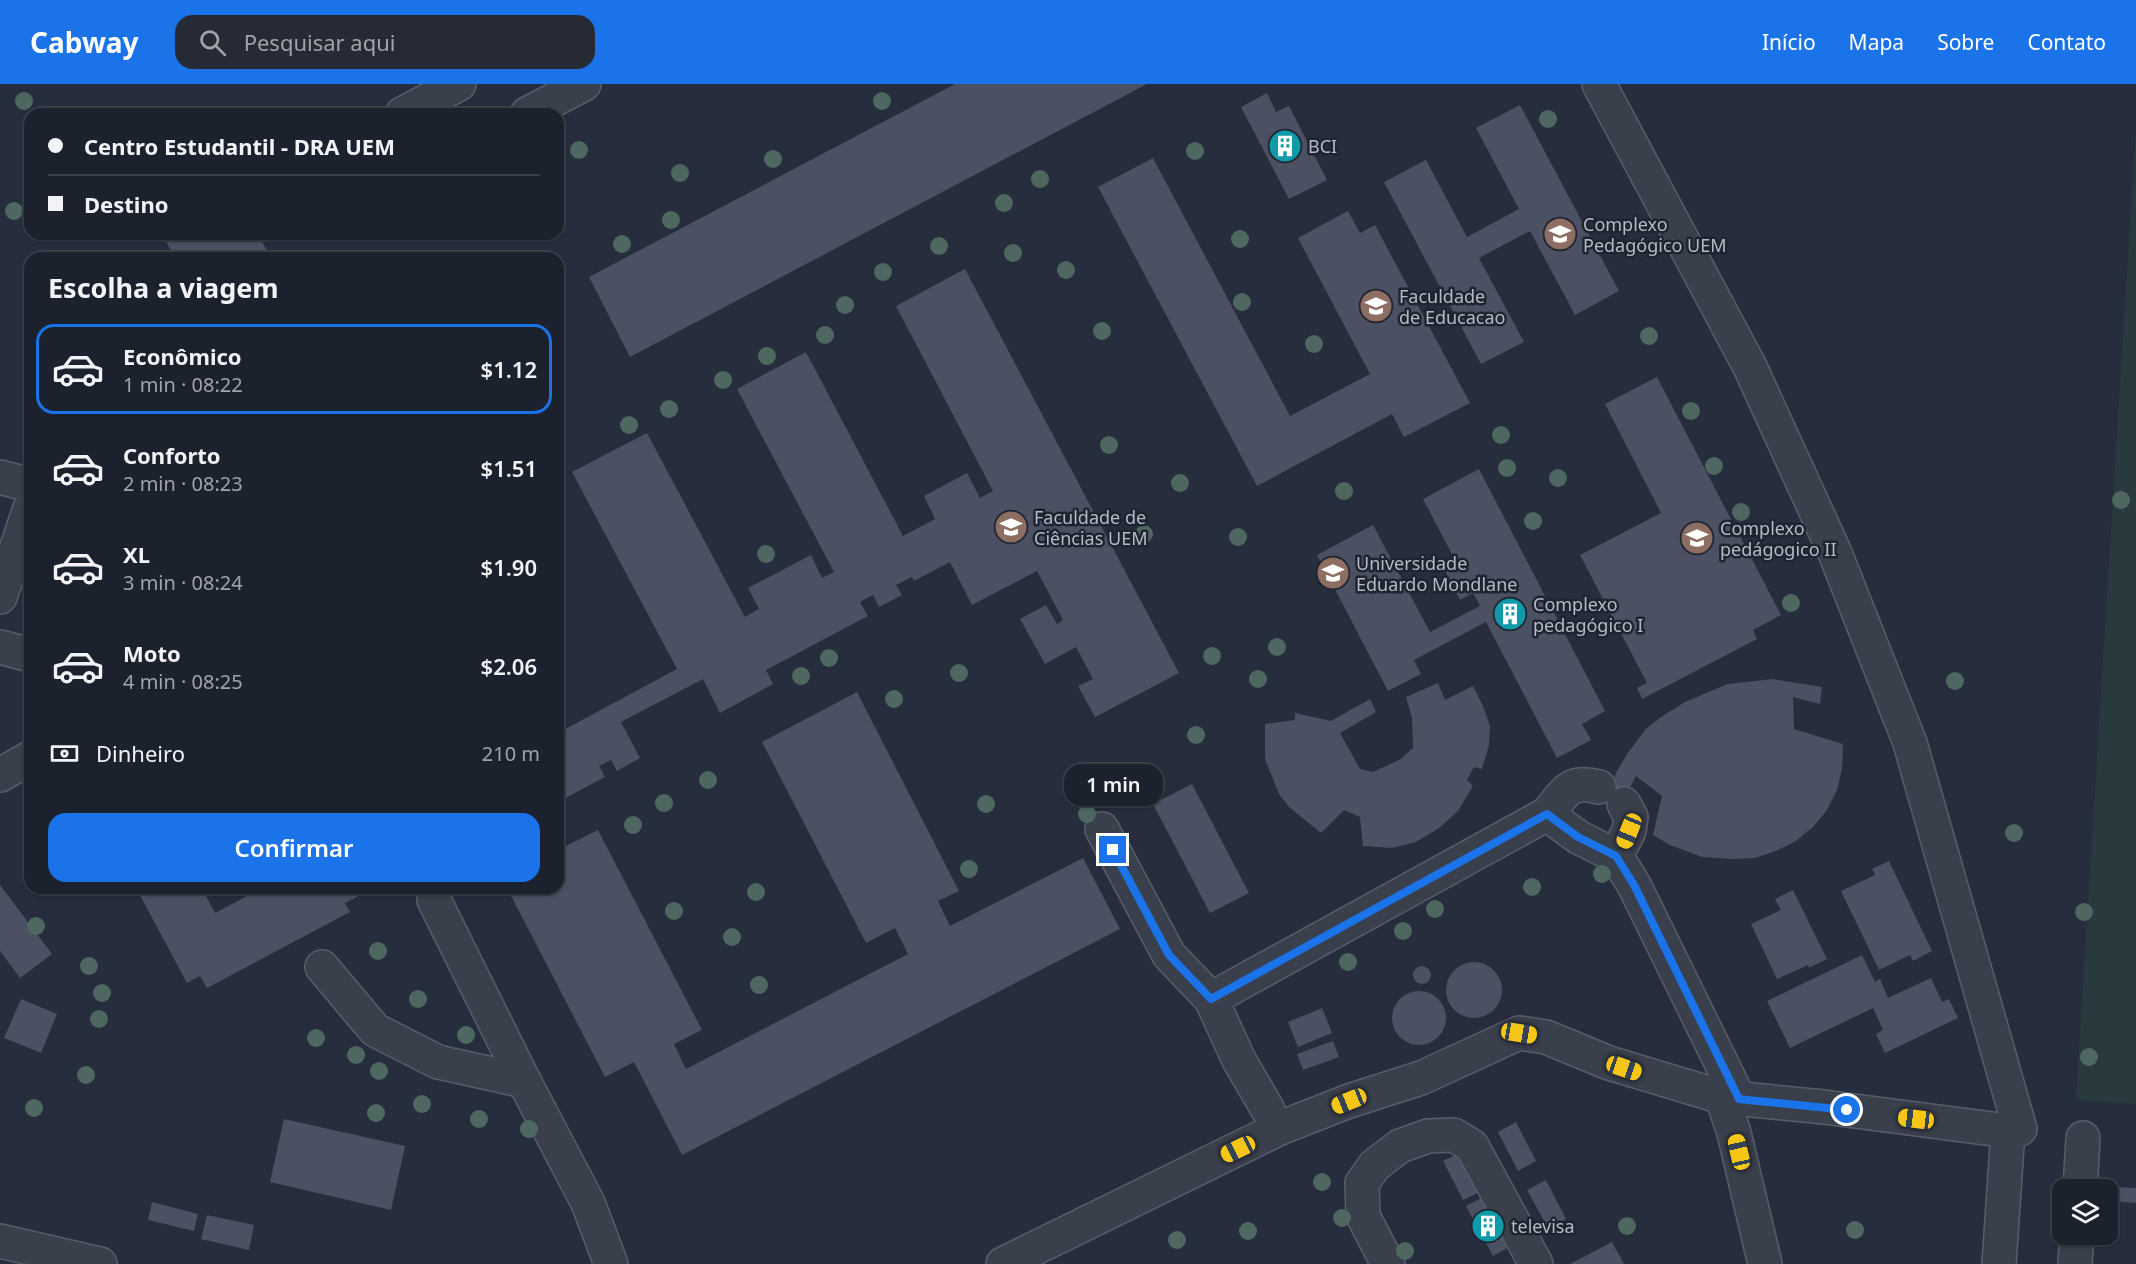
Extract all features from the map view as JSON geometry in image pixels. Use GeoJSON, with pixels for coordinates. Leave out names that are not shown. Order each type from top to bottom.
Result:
{"type":"FeatureCollection","features":[{"type":"Feature","properties":{"kind":"lane"},"geometry":{"type":"LineString","coordinates":[[413,108],[459,84]]}},
{"type":"Feature","properties":{"kind":"lane"},"geometry":{"type":"LineString","coordinates":[[538,108],[584,84]]}},
{"type":"Feature","properties":{"kind":"lane"},"geometry":{"type":"LineString","coordinates":[[1599,84],[1750,367],[1835,553],[1910,743],[2014,1130],[1999,1264]]}},
{"type":"Feature","properties":{"kind":"lane"},"geometry":{"type":"LineString","coordinates":[[0,477],[24,483]]}},
{"type":"Feature","properties":{"kind":"lane"},"geometry":{"type":"LineString","coordinates":[[0,597],[24,526]]}},
{"type":"Feature","properties":{"kind":"lane"},"geometry":{"type":"LineString","coordinates":[[0,647],[24,653]]}},
{"type":"Feature","properties":{"kind":"lane"},"geometry":{"type":"LineString","coordinates":[[0,775],[24,761]]}},
{"type":"Feature","properties":{"kind":"lane"},"geometry":{"type":"LineString","coordinates":[[1211,999],[1547,814],[1564,791],[1576,786],[1590,785],[1612,795],[1631,817],[1629,831],[1616,856]]}},
{"type":"Feature","properties":{"kind":"lane"},"geometry":{"type":"LineString","coordinates":[[1547,814],[1578,837],[1616,856],[1634,885],[1730,1098],[1734,1133],[1765,1264]]}},
{"type":"Feature","properties":{"kind":"lane"},"geometry":{"type":"LineString","coordinates":[[1102,829],[1169,955],[1211,999],[1239,1060],[1268,1110]]}},
{"type":"Feature","properties":{"kind":"lane"},"geometry":{"type":"LineString","coordinates":[[434,900],[588,1203],[611,1264]]}},
{"type":"Feature","properties":{"kind":"lane"},"geometry":{"type":"LineString","coordinates":[[322,967],[375,1030],[438,1062],[525,1082]]}},
{"type":"Feature","properties":{"kind":"lane"},"geometry":{"type":"LineString","coordinates":[[1003,1264],[1280,1128],[1349,1101],[1421,1078],[1519,1033],[1546,1037],[1609,1063],[1730,1098],[2014,1130]]}},
{"type":"Feature","properties":{"kind":"lane"},"geometry":{"type":"LineString","coordinates":[[1389,1264],[1363,1216],[1362,1182],[1375,1165],[1400,1146],[1428,1137],[1454,1135],[1472,1146],[1536,1264]]}},
{"type":"Feature","properties":{"kind":"lane"},"geometry":{"type":"LineString","coordinates":[[2081,1179],[2083,1138]]}},
{"type":"Feature","properties":{"kind":"lane"},"geometry":{"type":"LineString","coordinates":[[0,1241],[100,1264]]}},
{"type":"Feature","properties":{"kind":"lane"},"geometry":{"type":"LineString","coordinates":[[2075,1264],[2076,1245]]}},
{"type":"Feature","properties":{"kind":"shaded area"},"geometry":{"type":"Polygon","coordinates":[[[2136,128],[2136,1104],[2076,1100],[2136,128]]]}},
{"type":"Feature","properties":{"kind":"building"},"geometry":{"type":"Polygon","coordinates":[[[955,84],[1147,84],[630,357],[589,277],[955,84]]]}},
{"type":"Feature","properties":{"kind":"building","name":"BCI"},"geometry":{"type":"Polygon","coordinates":[[[1267,93],[1276,112],[1289,106],[1327,180],[1289,199],[1241,107],[1267,93]]]}},
{"type":"Feature","properties":{"kind":"building","name":"Complexo Pedagógico UEM"},"geometry":{"type":"Polygon","coordinates":[[[1520,105],[1619,291],[1575,315],[1530,231],[1479,258],[1524,342],[1481,364],[1384,182],[1426,160],[1467,237],[1519,209],[1476,128],[1520,105]]]}},
{"type":"Feature","properties":{"kind":"building","name":"Faculdade de Educacao"},"geometry":{"type":"Polygon","coordinates":[[[1153,158],[1290,416],[1370,374],[1298,238],[1348,211],[1360,233],[1375,225],[1470,403],[1404,437],[1392,414],[1257,486],[1098,187],[1153,158]]]}},
{"type":"Feature","properties":{"kind":"building"},"geometry":{"type":"Polygon","coordinates":[[[165,240],[261,240],[268,252],[172,252],[165,240]]]}},
{"type":"Feature","properties":{"kind":"building","name":"Faculdade de Ciências UEM"},"geometry":{"type":"Polygon","coordinates":[[[965,269],[1179,673],[1095,717],[1078,686],[1093,679],[1076,647],[1045,664],[1020,619],[1046,605],[1057,624],[1063,620],[1037,571],[972,605],[950,562],[914,581],[912,577],[896,585],[902,595],[879,607],[873,595],[860,602],[868,616],[766,670],[773,684],[720,713],[703,679],[621,722],[640,758],[617,771],[611,760],[599,766],[605,777],[564,799],[564,730],[677,669],[572,472],[647,433],[745,617],[759,609],[748,588],[811,555],[822,578],[834,572],[737,389],[806,352],[903,536],[935,519],[924,496],[967,473],[980,498],[993,491],[896,306],[965,269]]]}},
{"type":"Feature","properties":{"kind":"building","name":"Complexo pedágogico II"},"geometry":{"type":"Polygon","coordinates":[[[1657,377],[1781,615],[1753,630],[1757,639],[1642,699],[1637,688],[1647,683],[1580,555],[1661,513],[1605,404],[1657,377]]]}},
{"type":"Feature","properties":{"kind":"building","name":"Complexo pedagógico I"},"geometry":{"type":"Polygon","coordinates":[[[1479,469],[1605,711],[1582,724],[1591,740],[1557,758],[1486,622],[1414,660],[1421,674],[1388,691],[1317,555],[1373,525],[1430,632],[1480,606],[1473,593],[1460,600],[1443,567],[1455,560],[1423,499],[1479,469]]]}},
{"type":"Feature","properties":{"kind":"building"},"geometry":{"type":"Polygon","coordinates":[[[1772,679],[1822,687],[1820,704],[1793,697],[1794,729],[1843,744],[1842,769],[1837,790],[1827,810],[1813,827],[1796,841],[1755,858],[1702,857],[1670,845],[1653,835],[1662,796],[1636,776],[1622,803],[1607,795],[1629,751],[1646,729],[1661,717],[1685,702],[1728,684],[1772,679]]]}},
{"type":"Feature","properties":{"kind":"building"},"geometry":{"type":"Polygon","coordinates":[[[1438,683],[1445,700],[1473,686],[1490,726],[1489,745],[1482,769],[1474,767],[1467,780],[1473,786],[1458,811],[1439,828],[1416,842],[1392,848],[1363,846],[1360,817],[1344,810],[1321,833],[1289,807],[1279,794],[1265,759],[1265,724],[1295,720],[1295,713],[1331,721],[1370,699],[1376,712],[1340,733],[1360,769],[1373,772],[1401,759],[1413,748],[1412,718],[1406,697],[1438,683]]]}},
{"type":"Feature","properties":{"kind":"building"},"geometry":{"type":"Polygon","coordinates":[[[857,692],[959,891],[938,901],[950,926],[1083,858],[1120,929],[682,1155],[634,1062],[605,1077],[510,894],[564,894],[564,847],[598,830],[702,1030],[674,1044],[686,1069],[908,954],[895,928],[866,943],[762,742],[857,692]]]}},
{"type":"Feature","properties":{"kind":"building"},"geometry":{"type":"Polygon","coordinates":[[[1192,784],[1249,893],[1210,913],[1153,804],[1192,784]]]}},
{"type":"Feature","properties":{"kind":"building"},"geometry":{"type":"Polygon","coordinates":[[[1889,861],[1932,951],[1913,961],[1910,955],[1879,970],[1841,891],[1875,875],[1872,869],[1889,861]]]}},
{"type":"Feature","properties":{"kind":"building"},"geometry":{"type":"Polygon","coordinates":[[[0,885],[52,954],[20,978],[0,951],[0,885]]]}},
{"type":"Feature","properties":{"kind":"building"},"geometry":{"type":"Polygon","coordinates":[[[1793,890],[1827,959],[1777,979],[1751,924],[1781,910],[1775,899],[1793,890]]]}},
{"type":"Feature","properties":{"kind":"building"},"geometry":{"type":"Polygon","coordinates":[[[139,894],[205,894],[215,913],[251,894],[362,894],[345,903],[350,912],[207,988],[200,976],[187,983],[139,894]]]}},
{"type":"Feature","properties":{"kind":"building"},"geometry":{"type":"Polygon","coordinates":[[[1862,955],[1875,982],[1880,979],[1888,998],[1931,978],[1942,1002],[1949,999],[1958,1018],[1885,1053],[1876,1034],[1883,1030],[1873,1008],[1790,1048],[1767,1001],[1862,955]]]}},
{"type":"Feature","properties":{"kind":"building"},"geometry":{"type":"Polygon","coordinates":[[[1468,962],[1480,962],[1490,966],[1498,974],[1502,990],[1498,1006],[1490,1014],[1480,1018],[1468,1018],[1458,1014],[1450,1006],[1446,996],[1446,984],[1450,974],[1458,966],[1468,962]]]}},
{"type":"Feature","properties":{"kind":"building"},"geometry":{"type":"Polygon","coordinates":[[[1422,966],[1428,969],[1431,975],[1428,981],[1422,984],[1416,981],[1413,975],[1416,969],[1422,966]]]}},
{"type":"Feature","properties":{"kind":"building"},"geometry":{"type":"Polygon","coordinates":[[[1414,991],[1424,991],[1434,995],[1442,1003],[1446,1018],[1442,1033],[1434,1041],[1424,1045],[1414,1045],[1404,1041],[1396,1033],[1392,1023],[1392,1013],[1396,1003],[1404,995],[1414,991]]]}},
{"type":"Feature","properties":{"kind":"building"},"geometry":{"type":"Polygon","coordinates":[[[21,999],[57,1014],[41,1053],[4,1038],[21,999]]]}},
{"type":"Feature","properties":{"kind":"building"},"geometry":{"type":"Polygon","coordinates":[[[1322,1008],[1332,1033],[1298,1047],[1288,1022],[1322,1008]]]}},
{"type":"Feature","properties":{"kind":"building"},"geometry":{"type":"Polygon","coordinates":[[[1333,1041],[1339,1057],[1303,1070],[1297,1054],[1333,1041]]]}},
{"type":"Feature","properties":{"kind":"building"},"geometry":{"type":"Polygon","coordinates":[[[284,1119],[405,1146],[391,1210],[270,1182],[284,1119]]]}},
{"type":"Feature","properties":{"kind":"building","name":"televisa"},"geometry":{"type":"Polygon","coordinates":[[[1516,1122],[1536,1161],[1518,1171],[1498,1132],[1516,1122]]]}},
{"type":"Feature","properties":{"kind":"building","name":"televisa"},"geometry":{"type":"Polygon","coordinates":[[[1460,1153],[1480,1192],[1463,1200],[1443,1161],[1460,1153]]]}},
{"type":"Feature","properties":{"kind":"building","name":"televisa"},"geometry":{"type":"Polygon","coordinates":[[[1546,1180],[1566,1219],[1548,1228],[1527,1190],[1546,1180]]]}},
{"type":"Feature","properties":{"kind":"building"},"geometry":{"type":"Polygon","coordinates":[[[2118,1187],[2136,1188],[2136,1203],[2118,1202],[2118,1187]]]}},
{"type":"Feature","properties":{"kind":"building","name":"televisa"},"geometry":{"type":"Polygon","coordinates":[[[1483,1197],[1509,1247],[1493,1256],[1466,1206],[1483,1197]]]}},
{"type":"Feature","properties":{"kind":"building"},"geometry":{"type":"Polygon","coordinates":[[[152,1202],[198,1214],[194,1231],[148,1220],[152,1202]]]}},
{"type":"Feature","properties":{"kind":"building"},"geometry":{"type":"Polygon","coordinates":[[[207,1215],[254,1225],[249,1250],[201,1239],[207,1215]]]}},
{"type":"Feature","properties":{"kind":"building","name":"televisa"},"geometry":{"type":"Polygon","coordinates":[[[1612,1242],[1624,1264],[1570,1264],[1612,1242]]]}},
{"type":"Feature","properties":{"kind":"place","name":"BCI"},"geometry":{"type":"Point","coordinates":[1285,146]}},
{"type":"Feature","properties":{"kind":"place","name":"Complexo Pedagógico UEM"},"geometry":{"type":"Point","coordinates":[1560,234]}},
{"type":"Feature","properties":{"kind":"place","name":"Faculdade de Educacao"},"geometry":{"type":"Point","coordinates":[1376,306]}},
{"type":"Feature","properties":{"kind":"place","name":"Faculdade de Ciências UEM"},"geometry":{"type":"Point","coordinates":[1011,527]}},
{"type":"Feature","properties":{"kind":"place","name":"Complexo pedágogico II"},"geometry":{"type":"Point","coordinates":[1697,538]}},
{"type":"Feature","properties":{"kind":"place","name":"Universidade Eduardo Mondlane"},"geometry":{"type":"Point","coordinates":[1333,573]}},
{"type":"Feature","properties":{"kind":"place","name":"Complexo pedagógico I"},"geometry":{"type":"Point","coordinates":[1510,614]}},
{"type":"Feature","properties":{"kind":"place","name":"televisa"},"geometry":{"type":"Point","coordinates":[1488,1226]}},
{"type":"Feature","properties":{"kind":"route"},"geometry":{"type":"LineString","coordinates":[[1113,850],[1169,955],[1211,999],[1547,814],[1578,837],[1616,856],[1634,885],[1739,1099],[1847,1110]]}}]}
